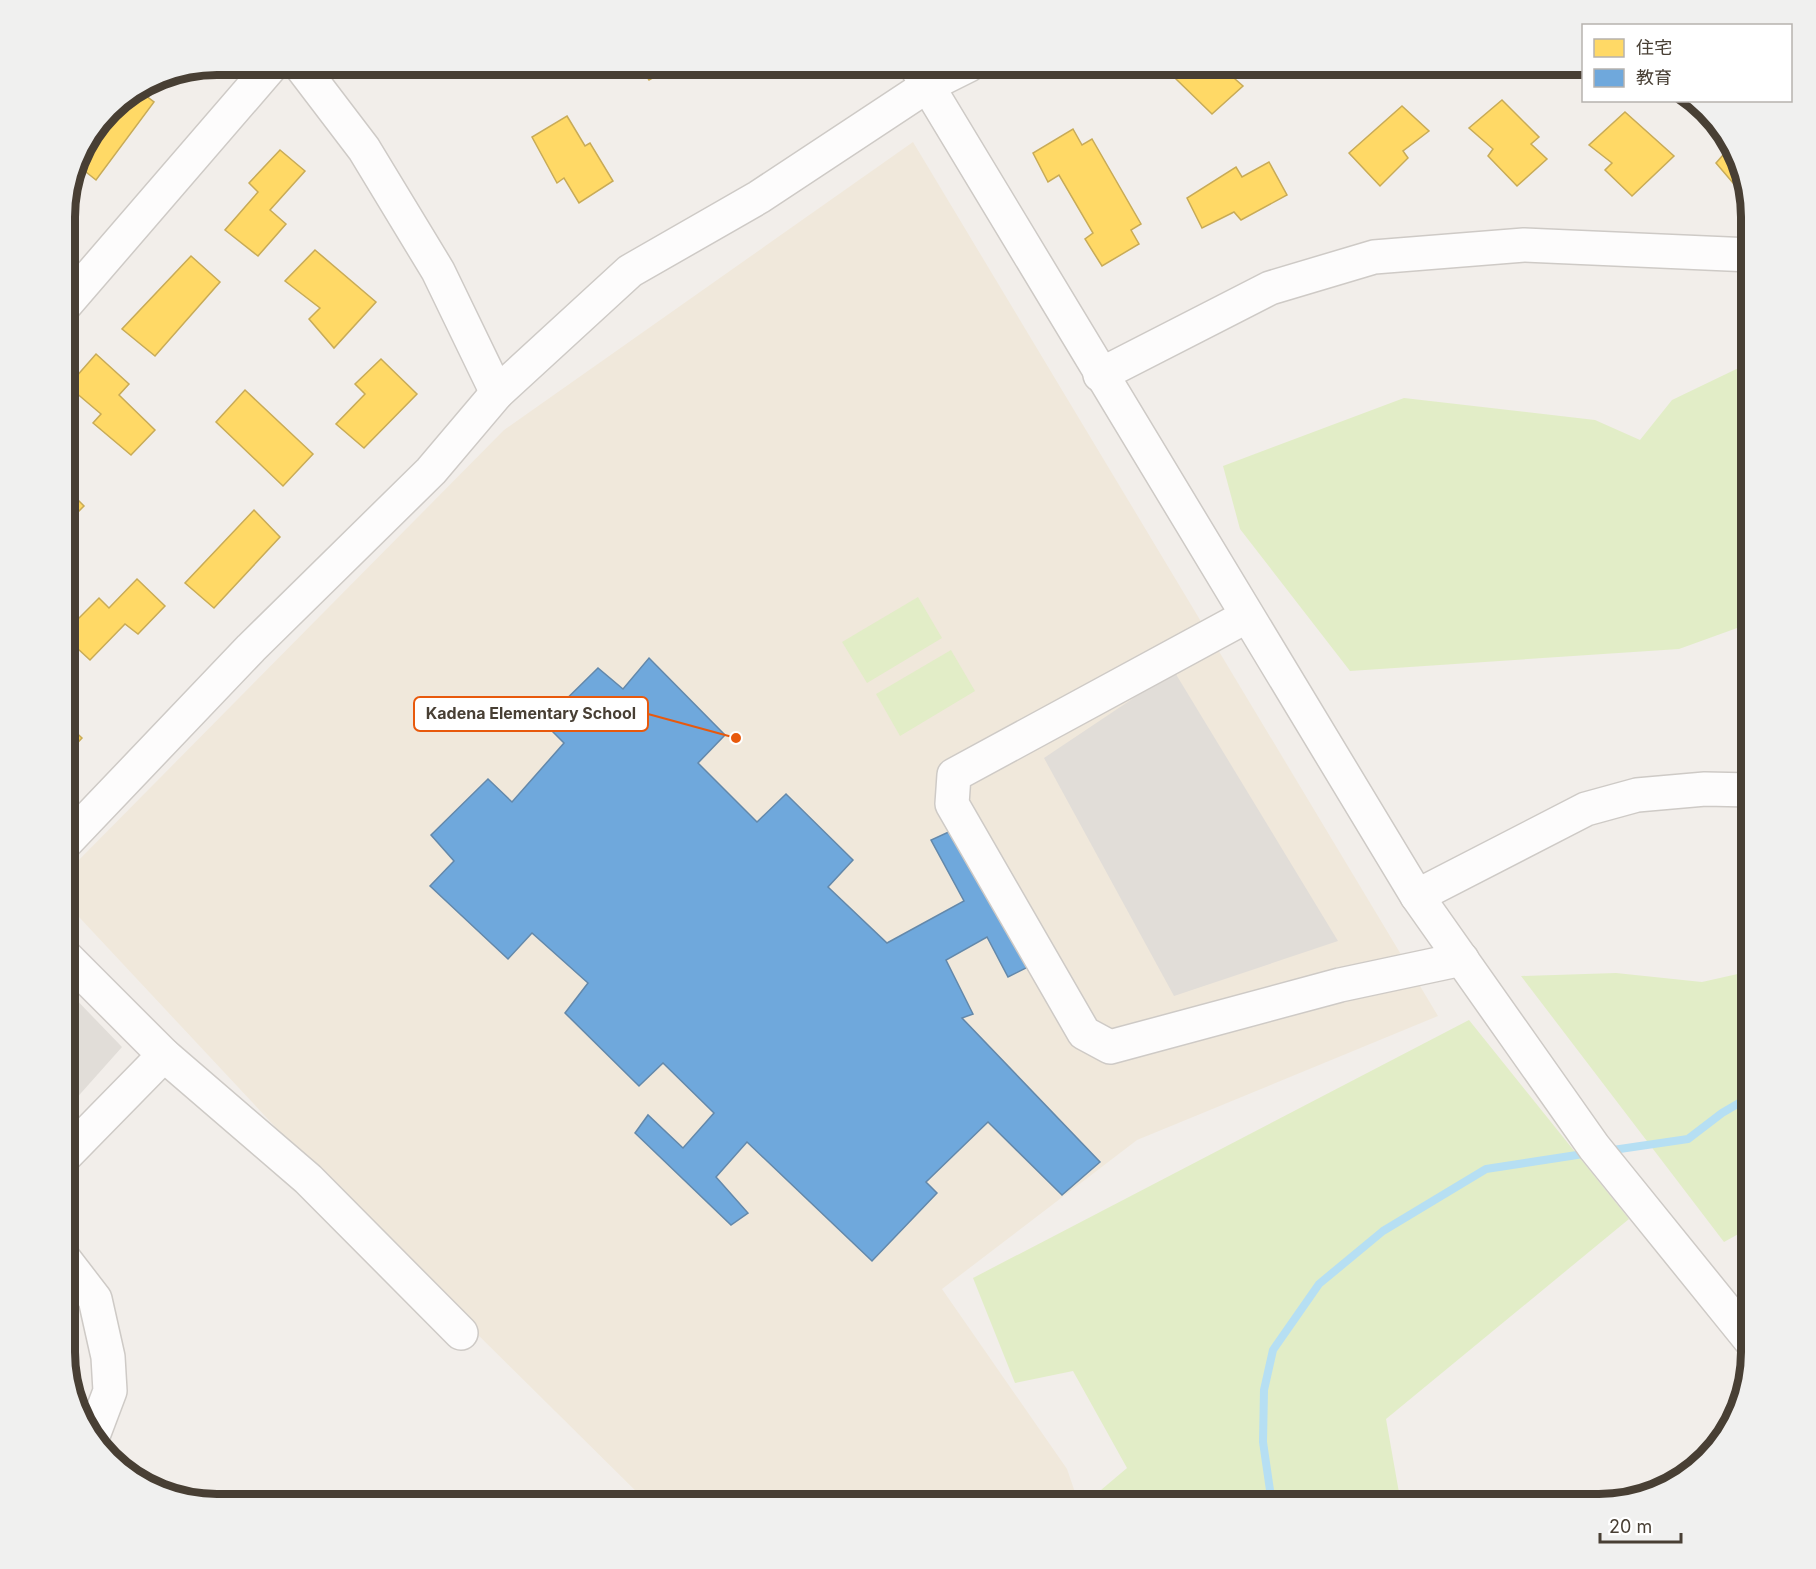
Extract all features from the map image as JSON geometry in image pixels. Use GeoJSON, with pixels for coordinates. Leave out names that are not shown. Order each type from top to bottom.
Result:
{"type":"FeatureCollection","features":[{"type":"Feature","properties":{"kind":"lane"},"geometry":{"type":"LineString","coordinates":[[75,293],[263,75]]}},
{"type":"Feature","properties":{"kind":"lane"},"geometry":{"type":"LineString","coordinates":[[308,75],[364,149],[438,271],[497,393]]}},
{"type":"Feature","properties":{"kind":"lane"},"geometry":{"type":"LineString","coordinates":[[75,832],[250,648],[431,471],[497,393],[630,271],[759,197],[921,75],[1100,375],[1417,896],[1594,1147],[1741,1327]]}},
{"type":"Feature","properties":{"kind":"lane"},"geometry":{"type":"LineString","coordinates":[[1100,375],[1270,288],[1374,257],[1524,244],[1741,254]]}},
{"type":"Feature","properties":{"kind":"lane"},"geometry":{"type":"LineString","coordinates":[[1247,615],[954,775],[952,804],[1084,1033],[1110,1047],[1340,985],[1462,959]]}},
{"type":"Feature","properties":{"kind":"lane"},"geometry":{"type":"LineString","coordinates":[[1417,896],[1586,809],[1637,795],[1705,789],[1741,790]]}},
{"type":"Feature","properties":{"kind":"lane"},"geometry":{"type":"LineString","coordinates":[[75,966],[164,1055],[308,1179],[461,1333]]}},
{"type":"Feature","properties":{"kind":"lane"},"geometry":{"type":"LineString","coordinates":[[75,1146],[164,1055]]}},
{"type":"Feature","properties":{"kind":"lane"},"geometry":{"type":"LineString","coordinates":[[75,1273],[95,1299],[108,1357],[110,1391],[97,1427]]}},
{"type":"Feature","properties":{"kind":"shaded area"},"geometry":{"type":"Polygon","coordinates":[[[913,142],[1438,1016],[1137,1140],[942,1289],[1067,1469],[1076,1494],[639,1494],[366,1224],[75,913],[75,864],[504,430],[913,142]]]}},
{"type":"Feature","properties":{"kind":"shaded area"},"geometry":{"type":"Polygon","coordinates":[[[1174,671],[1338,941],[1174,996],[1044,758],[1174,671]]]}},
{"type":"Feature","properties":{"kind":"shaded area"},"geometry":{"type":"Polygon","coordinates":[[[75,998],[122,1047],[75,1100],[75,998]]]}},
{"type":"Feature","properties":{"kind":"green space"},"geometry":{"type":"Polygon","coordinates":[[[1741,367],[1741,627],[1679,649],[1350,671],[1240,529],[1223,466],[1404,398],[1595,420],[1640,440],[1672,400],[1741,367]]]}},
{"type":"Feature","properties":{"kind":"green space"},"geometry":{"type":"Polygon","coordinates":[[[918,597],[942,638],[867,683],[842,642],[918,597]]]}},
{"type":"Feature","properties":{"kind":"green space"},"geometry":{"type":"Polygon","coordinates":[[[951,650],[975,691],[900,736],[876,694],[951,650]]]}},
{"type":"Feature","properties":{"kind":"green space"},"geometry":{"type":"Polygon","coordinates":[[[1616,973],[1702,982],[1741,973],[1741,1233],[1724,1242],[1521,976],[1616,973]]]}},
{"type":"Feature","properties":{"kind":"green space"},"geometry":{"type":"Polygon","coordinates":[[[1469,1020],[1629,1219],[1386,1419],[1399,1494],[1104,1494],[1101,1490],[1127,1468],[1073,1371],[1015,1383],[973,1278],[1469,1020]]]}},
{"type":"Feature","properties":{"kind":"building: 住宅"},"geometry":{"type":"Polygon","coordinates":[[[646,75],[658,75],[649,80],[646,75]]]}},
{"type":"Feature","properties":{"kind":"building: 住宅"},"geometry":{"type":"Polygon","coordinates":[[[1180,75],[1230,75],[1243,86],[1212,114],[1176,79],[1180,75]]]}},
{"type":"Feature","properties":{"kind":"building: 住宅"},"geometry":{"type":"Polygon","coordinates":[[[145,95],[154,102],[96,180],[84,170],[94,146],[110,123],[145,95]]]}},
{"type":"Feature","properties":{"kind":"building: 住宅"},"geometry":{"type":"Polygon","coordinates":[[[1502,100],[1539,137],[1531,144],[1547,159],[1517,186],[1488,156],[1493,149],[1469,128],[1502,100]]]}},
{"type":"Feature","properties":{"kind":"building: 住宅"},"geometry":{"type":"Polygon","coordinates":[[[1402,106],[1429,131],[1403,151],[1408,158],[1380,186],[1349,153],[1402,106]]]}},
{"type":"Feature","properties":{"kind":"building: 住宅"},"geometry":{"type":"Polygon","coordinates":[[[1625,112],[1674,156],[1632,196],[1605,170],[1612,163],[1589,145],[1625,112]]]}},
{"type":"Feature","properties":{"kind":"building: 住宅"},"geometry":{"type":"Polygon","coordinates":[[[567,116],[585,146],[590,143],[613,181],[579,203],[564,178],[557,183],[532,137],[567,116]]]}},
{"type":"Feature","properties":{"kind":"building: 住宅"},"geometry":{"type":"Polygon","coordinates":[[[1073,129],[1082,145],[1092,139],[1141,224],[1131,230],[1139,244],[1102,266],[1085,239],[1093,233],[1059,175],[1048,182],[1033,153],[1073,129]]]}},
{"type":"Feature","properties":{"kind":"building: 住宅"},"geometry":{"type":"Polygon","coordinates":[[[280,150],[305,171],[270,210],[286,224],[258,256],[225,230],[258,192],[249,183],[280,150]]]}},
{"type":"Feature","properties":{"kind":"building: 住宅"},"geometry":{"type":"Polygon","coordinates":[[[1725,153],[1738,189],[1716,163],[1725,153]]]}},
{"type":"Feature","properties":{"kind":"building: 住宅"},"geometry":{"type":"Polygon","coordinates":[[[1269,162],[1287,195],[1241,220],[1234,212],[1202,228],[1187,198],[1236,167],[1242,177],[1269,162]]]}},
{"type":"Feature","properties":{"kind":"building: 住宅"},"geometry":{"type":"Polygon","coordinates":[[[315,250],[376,302],[334,348],[309,319],[320,308],[285,281],[315,250]]]}},
{"type":"Feature","properties":{"kind":"building: 住宅"},"geometry":{"type":"Polygon","coordinates":[[[191,256],[220,282],[155,356],[122,329],[191,256]]]}},
{"type":"Feature","properties":{"kind":"building: 住宅"},"geometry":{"type":"Polygon","coordinates":[[[96,354],[129,384],[119,395],[155,430],[131,455],[93,423],[101,414],[75,392],[75,378],[96,354]]]}},
{"type":"Feature","properties":{"kind":"building: 住宅"},"geometry":{"type":"Polygon","coordinates":[[[381,359],[417,394],[364,448],[336,424],[365,394],[355,384],[381,359]]]}},
{"type":"Feature","properties":{"kind":"building: 住宅"},"geometry":{"type":"Polygon","coordinates":[[[245,390],[313,454],[283,486],[216,422],[245,390]]]}},
{"type":"Feature","properties":{"kind":"building: 住宅"},"geometry":{"type":"Polygon","coordinates":[[[75,497],[84,506],[75,515],[75,497]]]}},
{"type":"Feature","properties":{"kind":"building: 住宅"},"geometry":{"type":"Polygon","coordinates":[[[254,510],[280,537],[214,608],[185,583],[254,510]]]}},
{"type":"Feature","properties":{"kind":"building: 住宅"},"geometry":{"type":"Polygon","coordinates":[[[137,579],[165,606],[138,634],[125,624],[90,660],[75,646],[75,622],[99,598],[109,608],[137,579]]]}},
{"type":"Feature","properties":{"kind":"building: 住宅"},"geometry":{"type":"Polygon","coordinates":[[[75,731],[82,738],[75,745],[75,731]]]}},
{"type":"Feature","properties":{"kind":"building: 教育"},"geometry":{"type":"Polygon","coordinates":[[[649,658],[725,735],[698,763],[757,822],[786,794],[853,860],[828,887],[887,943],[964,901],[931,840],[953,830],[1030,966],[1008,977],[987,937],[946,960],[973,1014],[962,1018],[1100,1162],[1062,1195],[988,1122],[926,1182],[937,1193],[872,1261],[747,1142],[716,1177],[748,1213],[731,1225],[635,1133],[648,1115],[683,1148],[714,1113],[663,1063],[639,1086],[565,1013],[588,983],[532,933],[508,959],[430,886],[454,861],[431,835],[488,779],[512,802],[564,743],[543,722],[598,668],[623,689],[649,658]]]}},
{"type":"Feature","properties":{"kind":"waterway"},"geometry":{"type":"LineString","coordinates":[[1606,1151],[1688,1139],[1741,1102]]}},
{"type":"Feature","properties":{"kind":"waterway"},"geometry":{"type":"LineString","coordinates":[[1271,1494],[1263,1442],[1264,1390],[1273,1350],[1319,1284],[1383,1231],[1486,1169],[1590,1153]]}},
{"type":"Feature","properties":{"kind":"place","name":"Kadena Elementary School"},"geometry":{"type":"Point","coordinates":[736,738]}}]}
